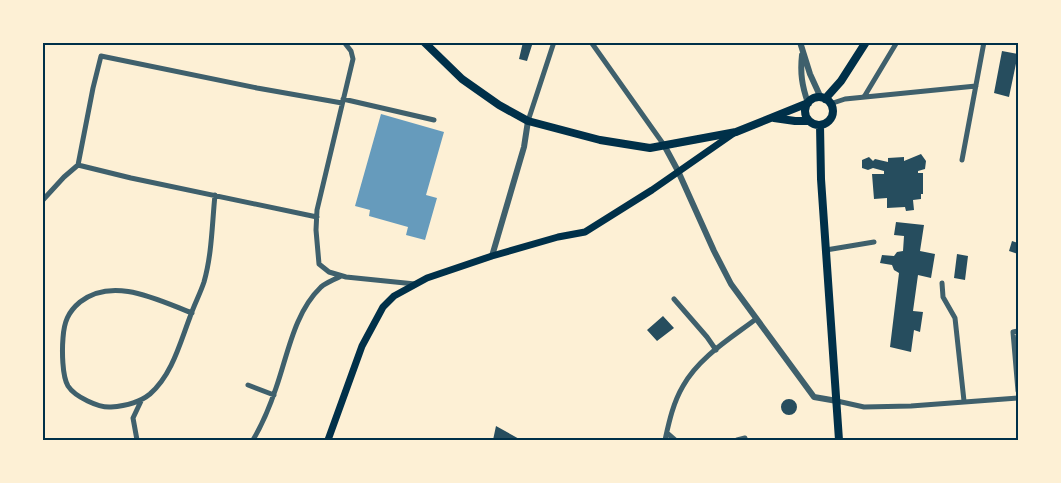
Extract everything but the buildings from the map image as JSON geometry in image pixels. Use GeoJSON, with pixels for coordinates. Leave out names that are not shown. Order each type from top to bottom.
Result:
{"type":"FeatureCollection","features":[{"type":"Feature","properties":{"kind":"main road"},"geometry":{"type":"LineString","coordinates":[[424,42],[462,79],[499,105],[528,121],[600,140],[650,148],[736,132],[814,99],[825,100],[832,108],[831,117],[820,125],[810,121],[795,122],[772,118]]}},
{"type":"Feature","properties":{"kind":"main road"},"geometry":{"type":"LineString","coordinates":[[825,100],[841,81],[866,42]]}},
{"type":"Feature","properties":{"kind":"main road"},"geometry":{"type":"LineString","coordinates":[[808,103],[806,114],[810,121]]}},
{"type":"Feature","properties":{"kind":"main road"},"geometry":{"type":"LineString","coordinates":[[820,125],[821,179],[839,440]]}},
{"type":"Feature","properties":{"kind":"main road"},"geometry":{"type":"LineString","coordinates":[[328,440],[362,346],[383,307],[394,296],[427,278],[492,256],[558,237],[585,232],[652,190],[736,132]]}},
{"type":"Feature","properties":{"kind":"street"},"geometry":{"type":"LineString","coordinates":[[344,42],[351,51],[353,60],[319,199],[317,217],[319,264],[329,272],[341,276],[416,284]]}},
{"type":"Feature","properties":{"kind":"street"},"geometry":{"type":"LineString","coordinates":[[492,256],[524,147],[528,121],[554,42]]}},
{"type":"Feature","properties":{"kind":"street"},"geometry":{"type":"LineString","coordinates":[[590,42],[664,145],[731,284],[814,397],[864,407],[911,406],[1018,398]]}},
{"type":"Feature","properties":{"kind":"street"},"geometry":{"type":"LineString","coordinates":[[800,42],[810,74],[825,100],[976,86]]}},
{"type":"Feature","properties":{"kind":"street"},"geometry":{"type":"LineString","coordinates":[[864,97],[896,42]]}},
{"type":"Feature","properties":{"kind":"street"},"geometry":{"type":"LineString","coordinates":[[962,160],[984,42]]}},
{"type":"Feature","properties":{"kind":"street"},"geometry":{"type":"LineString","coordinates":[[802,53],[800,70],[802,85],[808,103]]}},
{"type":"Feature","properties":{"kind":"street"},"geometry":{"type":"LineString","coordinates":[[42,201],[78,165],[101,56],[228,82],[343,101],[434,120]]}},
{"type":"Feature","properties":{"kind":"street"},"geometry":{"type":"LineString","coordinates":[[78,165],[317,217]]}},
{"type":"Feature","properties":{"kind":"street"},"geometry":{"type":"LineString","coordinates":[[192,313],[137,293],[98,292],[84,299],[72,308],[63,328],[64,374],[68,387],[94,404],[108,407],[135,403],[150,394],[170,369],[192,313],[204,282],[215,195]]}},
{"type":"Feature","properties":{"kind":"street"},"geometry":{"type":"LineString","coordinates":[[826,250],[874,242]]}},
{"type":"Feature","properties":{"kind":"street"},"geometry":{"type":"LineString","coordinates":[[253,440],[264,420],[274,395],[296,328],[304,311],[320,289],[341,276]]}},
{"type":"Feature","properties":{"kind":"street"},"geometry":{"type":"LineString","coordinates":[[942,283],[943,297],[956,318],[964,401]]}},
{"type":"Feature","properties":{"kind":"street"},"geometry":{"type":"LineString","coordinates":[[674,299],[716,350]]}},
{"type":"Feature","properties":{"kind":"street"},"geometry":{"type":"LineString","coordinates":[[665,440],[676,401],[684,384],[695,370],[716,350],[756,319]]}},
{"type":"Feature","properties":{"kind":"street"},"geometry":{"type":"LineString","coordinates":[[1018,331],[1013,332],[1018,391]]}},
{"type":"Feature","properties":{"kind":"street"},"geometry":{"type":"LineString","coordinates":[[248,385],[274,395]]}},
{"type":"Feature","properties":{"kind":"street"},"geometry":{"type":"LineString","coordinates":[[136,440],[134,418],[142,399]]}},
{"type":"Feature","properties":{"kind":"street"},"geometry":{"type":"LineString","coordinates":[[667,433],[675,440]]}},
{"type":"Feature","properties":{"kind":"street"},"geometry":{"type":"LineString","coordinates":[[737,440],[744,438]]}},
{"type":"Feature","properties":{"kind":"water"},"geometry":{"type":"Polygon","coordinates":[[[381,114],[444,132],[426,195],[437,198],[425,240],[406,235],[408,227],[369,216],[370,210],[355,206],[381,114]]]}}]}
